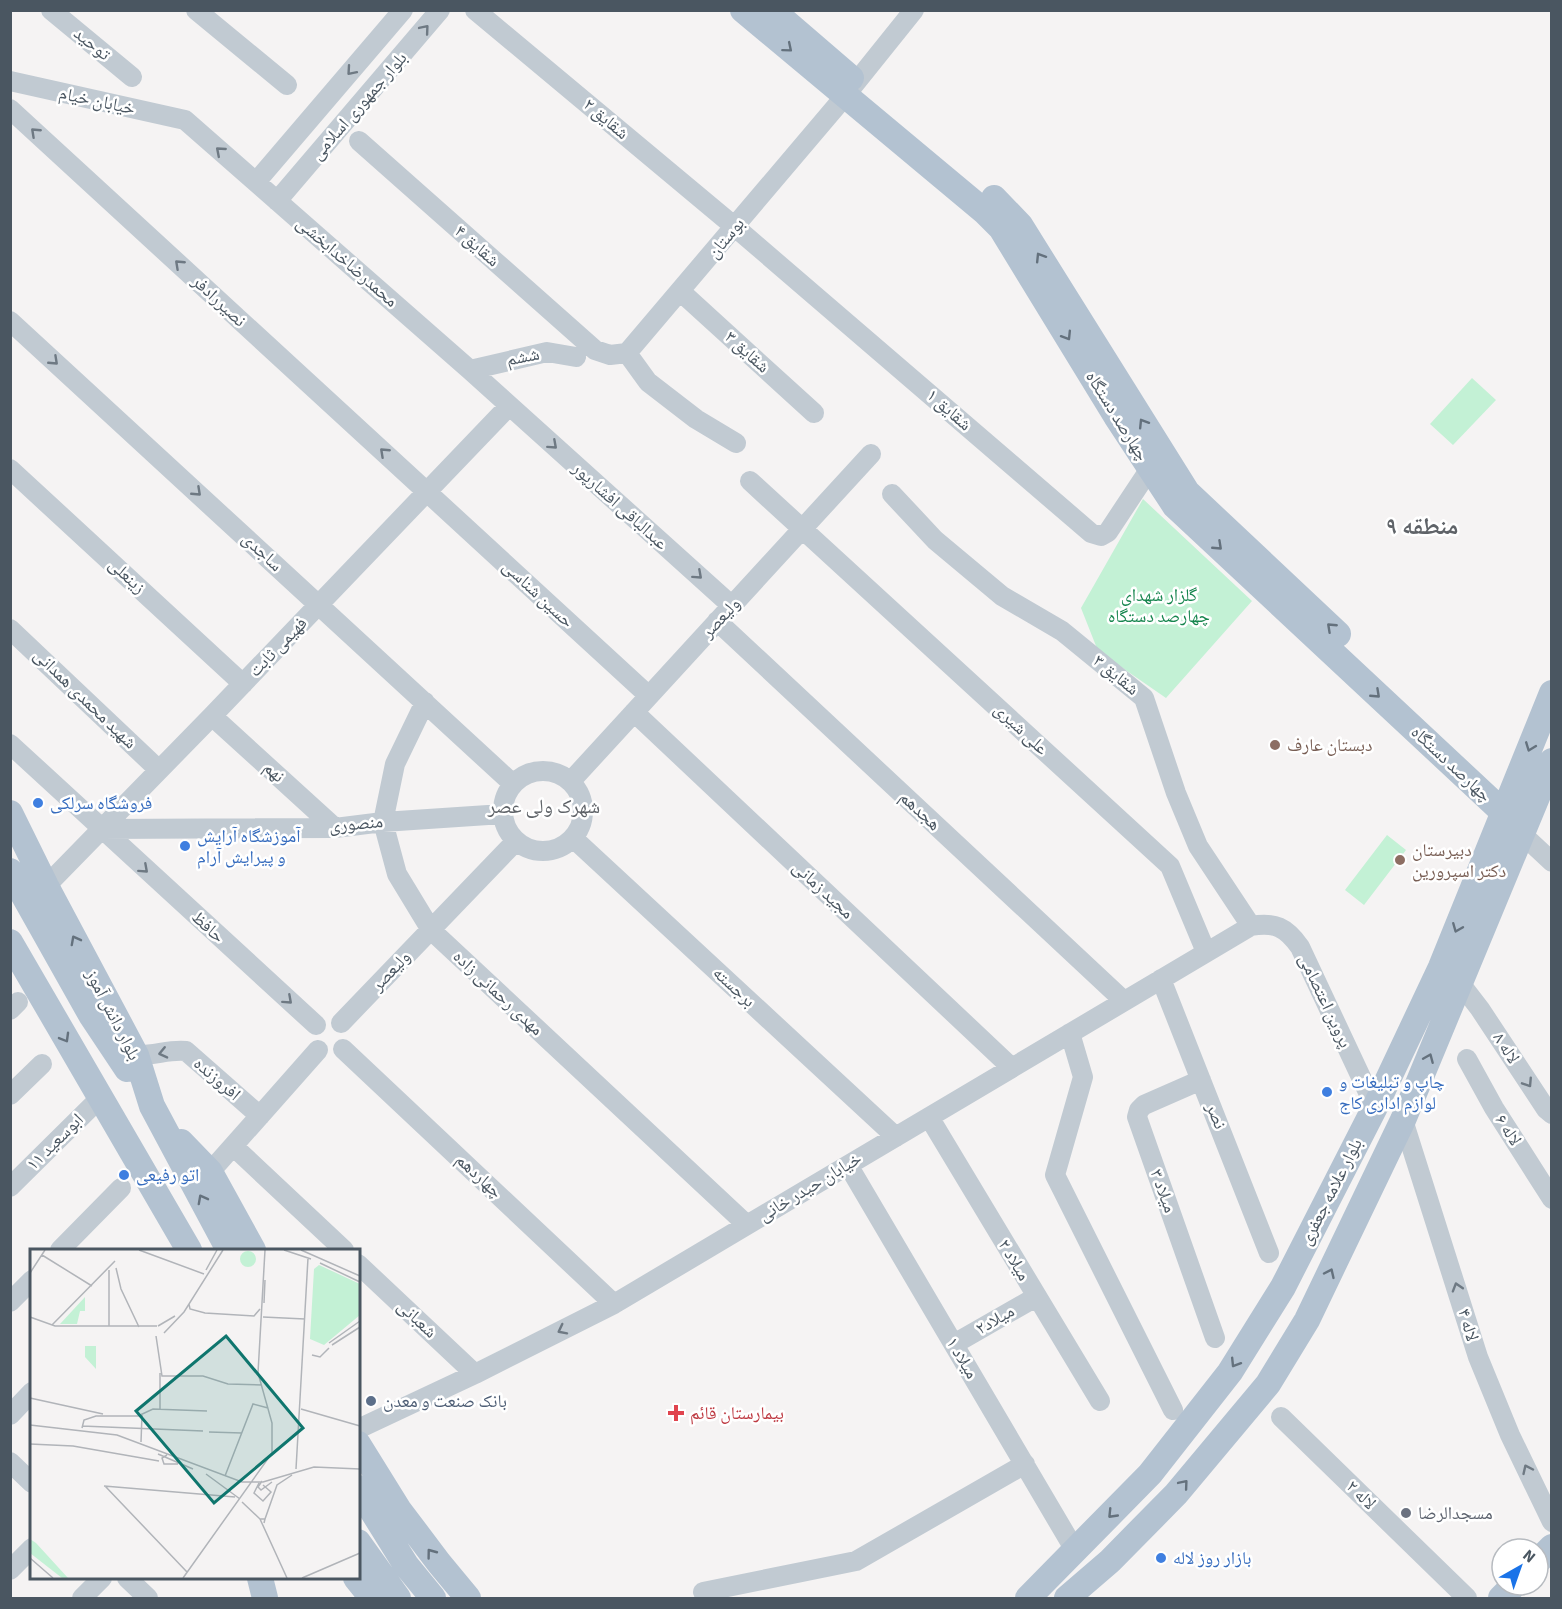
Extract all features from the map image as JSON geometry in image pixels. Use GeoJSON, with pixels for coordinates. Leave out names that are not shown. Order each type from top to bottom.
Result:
{"type":"FeatureCollection","features":[{"type":"Feature","properties":{"kind":"main road","name":"چهارصد دستگاه"},"geometry":{"type":"LineString","coordinates":[[743,10],[850,89]]}},
{"type":"Feature","properties":{"kind":"main road","name":"چهارصد دستگاه"},"geometry":{"type":"LineString","coordinates":[[772,10],[850,89],[1001,228],[1181,499],[1507,805]]}},
{"type":"Feature","properties":{"kind":"main road","name":"بلوار علامه جعفری"},"geometry":{"type":"LineString","coordinates":[[1028,1599],[1150,1474],[1230,1372],[1283,1287],[1375,1107],[1441,967],[1551,693]]}},
{"type":"Feature","properties":{"kind":"main road","name":"بلوار علامه جعفری"},"geometry":{"type":"LineString","coordinates":[[1067,1599],[1110,1561],[1176,1494],[1268,1384],[1313,1308],[1403,1120],[1551,761]]}},
{"type":"Feature","properties":{"kind":"main road","name":"بلوار دانش آموز"},"geometry":{"type":"LineString","coordinates":[[10,813],[136,1055],[157,1115],[228,1249]]}},
{"type":"Feature","properties":{"kind":"main road"},"geometry":{"type":"LineString","coordinates":[[10,871],[92,1015],[157,1115],[210,1172],[252,1249]]}},
{"type":"Feature","properties":{"kind":"main road"},"geometry":{"type":"LineString","coordinates":[[10,942],[130,1148],[132,1167],[174,1249]]}},
{"type":"Feature","properties":{"kind":"main road"},"geometry":{"type":"LineString","coordinates":[[1283,1287],[1285,1298],[1292,1308],[1301,1311],[1313,1308]]}},
{"type":"Feature","properties":{"kind":"main road"},"geometry":{"type":"LineString","coordinates":[[1254,1334],[1267,1326],[1279,1328],[1287,1338],[1285,1356]]}},
{"type":"Feature","properties":{"kind":"main road"},"geometry":{"type":"LineString","coordinates":[[360,1447],[399,1510],[468,1599]]}},
{"type":"Feature","properties":{"kind":"main road"},"geometry":{"type":"LineString","coordinates":[[360,1491],[406,1565],[433,1599]]}},
{"type":"Feature","properties":{"kind":"main road"},"geometry":{"type":"LineString","coordinates":[[360,1545],[398,1599]]}},
{"type":"Feature","properties":{"kind":"main road"},"geometry":{"type":"LineString","coordinates":[[260,1579],[265,1599]]}},
{"type":"Feature","properties":{"kind":"main road"},"geometry":{"type":"LineString","coordinates":[[357,1579],[372,1599]]}},
{"type":"Feature","properties":{"kind":"street","name":"توحید"},"geometry":{"type":"LineString","coordinates":[[51,10],[132,76]]}},
{"type":"Feature","properties":{"kind":"street"},"geometry":{"type":"LineString","coordinates":[[196,10],[288,86]]}},
{"type":"Feature","properties":{"kind":"street","name":"بلوار جمهوری اسلامی"},"geometry":{"type":"LineString","coordinates":[[256,182],[403,10]]}},
{"type":"Feature","properties":{"kind":"street","name":"بلوار جمهوری اسلامی"},"geometry":{"type":"LineString","coordinates":[[277,201],[440,10]]}},
{"type":"Feature","properties":{"kind":"street","name":"بوستان"},"geometry":{"type":"LineString","coordinates":[[627,353],[735,227],[914,10]]}},
{"type":"Feature","properties":{"kind":"street","name":"شقایق ۲"},"geometry":{"type":"LineString","coordinates":[[476,11],[735,227]]}},
{"type":"Feature","properties":{"kind":"street","name":"خیابان خیام"},"geometry":{"type":"LineString","coordinates":[[15,88],[185,120]]}},
{"type":"Feature","properties":{"kind":"street","name":"نصیررادفر"},"geometry":{"type":"LineString","coordinates":[[10,109],[427,492]]}},
{"type":"Feature","properties":{"kind":"street","name":"محمدرضاخدابخشی"},"geometry":{"type":"LineString","coordinates":[[185,120],[509,406]]}},
{"type":"Feature","properties":{"kind":"street","name":"شقایق ۴"},"geometry":{"type":"LineString","coordinates":[[359,141],[595,350],[610,355],[627,353]]}},
{"type":"Feature","properties":{"kind":"street","name":"شقایق ۱"},"geometry":{"type":"LineString","coordinates":[[735,227],[1091,532],[1101,536],[1108,532],[1155,460]]}},
{"type":"Feature","properties":{"kind":"street","name":"شقایق ۳"},"geometry":{"type":"LineString","coordinates":[[680,291],[814,413]]}},
{"type":"Feature","properties":{"kind":"street","name":"ساجدی"},"geometry":{"type":"LineString","coordinates":[[10,321],[513,784]]}},
{"type":"Feature","properties":{"kind":"street","name":"ششم"},"geometry":{"type":"LineString","coordinates":[[470,370],[547,352],[576,357]]}},
{"type":"Feature","properties":{"kind":"street"},"geometry":{"type":"LineString","coordinates":[[627,353],[648,382],[696,419],[736,443]]}},
{"type":"Feature","properties":{"kind":"street","name":"فهیمی ثابت"},"geometry":{"type":"LineString","coordinates":[[46,886],[320,605],[509,406]]}},
{"type":"Feature","properties":{"kind":"street","name":"عبدالباقی افشارپور"},"geometry":{"type":"LineString","coordinates":[[509,406],[732,606]]}},
{"type":"Feature","properties":{"kind":"street","name":"ولیعصر"},"geometry":{"type":"LineString","coordinates":[[571,781],[871,454]]}},
{"type":"Feature","properties":{"kind":"street","name":"زینعلی"},"geometry":{"type":"LineString","coordinates":[[10,469],[243,684]]}},
{"type":"Feature","properties":{"kind":"street","name":"علی شیری"},"geometry":{"type":"LineString","coordinates":[[750,481],[1170,866],[1206,952]]}},
{"type":"Feature","properties":{"kind":"street","name":"حسین شناسی"},"geometry":{"type":"LineString","coordinates":[[427,492],[649,696]]}},
{"type":"Feature","properties":{"kind":"street","name":"شقایق ۳"},"geometry":{"type":"LineString","coordinates":[[892,494],[935,540],[1002,596],[1062,631],[1144,698],[1176,793],[1198,846],[1251,926]]}},
{"type":"Feature","properties":{"kind":"street","name":"هجدهم"},"geometry":{"type":"LineString","coordinates":[[717,621],[1124,1001]]}},
{"type":"Feature","properties":{"kind":"street","name":"شهید محمدی همدانی"},"geometry":{"type":"LineString","coordinates":[[10,629],[159,770]]}},
{"type":"Feature","properties":{"kind":"street","name":"مهدی رحمانی زاده"},"geometry":{"type":"LineString","coordinates":[[425,702],[395,764],[383,822],[397,874],[431,930],[747,1225]]}},
{"type":"Feature","properties":{"kind":"street","name":"مجید زمانی"},"geometry":{"type":"LineString","coordinates":[[634,712],[1012,1068]]}},
{"type":"Feature","properties":{"kind":"street","name":"نهم"},"geometry":{"type":"LineString","coordinates":[[212,716],[335,828]]}},
{"type":"Feature","properties":{"kind":"street","name":"حافظ"},"geometry":{"type":"LineString","coordinates":[[10,744],[316,1025]]}},
{"type":"Feature","properties":{"kind":"street"},"geometry":{"type":"LineString","coordinates":[[535,771],[560,774],[571,781],[583,803],[580,828],[573,838],[563,846],[545,851],[526,848],[516,841],[505,824],[503,814],[507,792],[513,784],[535,771]]}},
{"type":"Feature","properties":{"kind":"street","name":"منصوری"},"geometry":{"type":"LineString","coordinates":[[101,829],[335,828],[383,822],[503,814]]}},
{"type":"Feature","properties":{"kind":"street"},"geometry":{"type":"LineString","coordinates":[[1522,834],[1551,862]]}},
{"type":"Feature","properties":{"kind":"street","name":"برجسته"},"geometry":{"type":"LineString","coordinates":[[573,838],[896,1137]]}},
{"type":"Feature","properties":{"kind":"street","name":"ولیعصر"},"geometry":{"type":"LineString","coordinates":[[342,1023],[516,841]]}},
{"type":"Feature","properties":{"kind":"street","name":"پروین اعتصامی"},"geometry":{"type":"LineString","coordinates":[[1251,926],[1265,923],[1280,927],[1292,935],[1300,947],[1375,1107]]}},
{"type":"Feature","properties":{"kind":"street","name":"خیابان حیدر خانی"},"geometry":{"type":"LineString","coordinates":[[360,1428],[475,1374],[614,1304],[1251,926]]}},
{"type":"Feature","properties":{"kind":"street","name":"نصر"},"geometry":{"type":"LineString","coordinates":[[1161,979],[1269,1253]]}},
{"type":"Feature","properties":{"kind":"street","name":"لاله ۸"},"geometry":{"type":"LineString","coordinates":[[1460,983],[1551,1114]]}},
{"type":"Feature","properties":{"kind":"street"},"geometry":{"type":"LineString","coordinates":[[328,1019],[342,1023],[348,1035],[343,1048],[331,1054],[318,1050],[312,1038],[316,1025],[328,1019]]}},
{"type":"Feature","properties":{"kind":"street"},"geometry":{"type":"LineString","coordinates":[[1070,1033],[1083,1077],[1055,1175],[1173,1410]]}},
{"type":"Feature","properties":{"kind":"street","name":"چهاردهم"},"geometry":{"type":"LineString","coordinates":[[343,1048],[614,1304]]}},
{"type":"Feature","properties":{"kind":"street","name":"افروزنده"},"geometry":{"type":"LineString","coordinates":[[136,1055],[150,1056],[176,1050],[186,1051],[260,1116]]}},
{"type":"Feature","properties":{"kind":"street"},"geometry":{"type":"LineString","coordinates":[[210,1172],[318,1050]]}},
{"type":"Feature","properties":{"kind":"street","name":"لاله ۶"},"geometry":{"type":"LineString","coordinates":[[1467,1059],[1494,1108],[1551,1199]]}},
{"type":"Feature","properties":{"kind":"street"},"geometry":{"type":"LineString","coordinates":[[10,1095],[42,1064]]}},
{"type":"Feature","properties":{"kind":"street","name":"میلاد ۳"},"geometry":{"type":"LineString","coordinates":[[1201,1080],[1144,1105],[1137,1117],[1215,1338]]}},
{"type":"Feature","properties":{"kind":"street","name":"ابوسعید ۱۱"},"geometry":{"type":"LineString","coordinates":[[10,1187],[100,1098]]}},
{"type":"Feature","properties":{"kind":"street","name":"میلاد ۲"},"geometry":{"type":"LineString","coordinates":[[929,1117],[1100,1401]]}},
{"type":"Feature","properties":{"kind":"street","name":"لاله ۴"},"geometry":{"type":"LineString","coordinates":[[1403,1120],[1478,1357],[1510,1435],[1551,1522]]}},
{"type":"Feature","properties":{"kind":"street"},"geometry":{"type":"LineString","coordinates":[[233,1146],[342,1249]]}},
{"type":"Feature","properties":{"kind":"street","name":"میلاد ۱"},"geometry":{"type":"LineString","coordinates":[[848,1165],[1076,1552]]}},
{"type":"Feature","properties":{"kind":"street"},"geometry":{"type":"LineString","coordinates":[[62,1249],[120,1188]]}},
{"type":"Feature","properties":{"kind":"street","name":"شعبانی"},"geometry":{"type":"LineString","coordinates":[[360,1266],[475,1374]]}},
{"type":"Feature","properties":{"kind":"street"},"geometry":{"type":"LineString","coordinates":[[10,1302],[30,1282]]}},
{"type":"Feature","properties":{"kind":"street","name":"میلاد۲"},"geometry":{"type":"LineString","coordinates":[[954,1344],[1036,1297]]}},
{"type":"Feature","properties":{"kind":"street"},"geometry":{"type":"LineString","coordinates":[[10,1415],[30,1394]]}},
{"type":"Feature","properties":{"kind":"street","name":"لاله ۲"},"geometry":{"type":"LineString","coordinates":[[1281,1417],[1467,1599]]}},
{"type":"Feature","properties":{"kind":"street"},"geometry":{"type":"LineString","coordinates":[[703,1592],[856,1561],[1025,1464]]}},
{"type":"Feature","properties":{"kind":"street"},"geometry":{"type":"LineString","coordinates":[[10,1569],[30,1550]]}},
{"type":"Feature","properties":{"kind":"street"},"geometry":{"type":"LineString","coordinates":[[82,1599],[101,1579]]}},
{"type":"Feature","properties":{"kind":"street"},"geometry":{"type":"LineString","coordinates":[[134,1580],[148,1599]]}},
{"type":"Feature","properties":{"kind":"green space"},"geometry":{"type":"Polygon","coordinates":[[[1472,378],[1496,400],[1453,445],[1430,424],[1472,378]]]}},
{"type":"Feature","properties":{"kind":"green space","name":"گلزار شهدای چهارصد دستگاه"},"geometry":{"type":"Polygon","coordinates":[[[1143,499],[1252,601],[1166,698],[1098,651],[1081,608],[1143,499]]]}},
{"type":"Feature","properties":{"kind":"green space"},"geometry":{"type":"Polygon","coordinates":[[[1387,835],[1406,850],[1364,905],[1345,890],[1387,835]]]}},
{"type":"Feature","properties":{"kind":"place","name":"دبستان عارف"},"geometry":{"type":"Point","coordinates":[1275,745]}},
{"type":"Feature","properties":{"kind":"place","name":"فروشگاه سرلکی"},"geometry":{"type":"Point","coordinates":[38,803]}},
{"type":"Feature","properties":{"kind":"place","name":"آموزشگاه آرایش و پیرایش آرام"},"geometry":{"type":"Point","coordinates":[185,846]}},
{"type":"Feature","properties":{"kind":"place","name":"دبیرستان دکتر اسپرورین"},"geometry":{"type":"Point","coordinates":[1400,860]}},
{"type":"Feature","properties":{"kind":"place","name":"چاپ و تبلیغات و لوازم اداری کاج"},"geometry":{"type":"Point","coordinates":[1327,1092]}},
{"type":"Feature","properties":{"kind":"place","name":"اتو رفیعی"},"geometry":{"type":"Point","coordinates":[124,1175]}},
{"type":"Feature","properties":{"kind":"place","name":"بانک صنعت و معدن"},"geometry":{"type":"Point","coordinates":[371,1401]}},
{"type":"Feature","properties":{"kind":"place","name":"بیمارستان قائم"},"geometry":{"type":"Point","coordinates":[676,1413]}},
{"type":"Feature","properties":{"kind":"place","name":"مسجدالرضا"},"geometry":{"type":"Point","coordinates":[1406,1513]}},
{"type":"Feature","properties":{"kind":"place","name":"بازار روز لاله"},"geometry":{"type":"Point","coordinates":[1161,1558]}},
{"type":"Feature","properties":{"kind":"district","name":"منطقه ۹"},"geometry":{"type":"Point","coordinates":[1422,526]}},
{"type":"Feature","properties":{"kind":"district","name":"شهرک ولی عصر"},"geometry":{"type":"Point","coordinates":[544,807]}}]}
